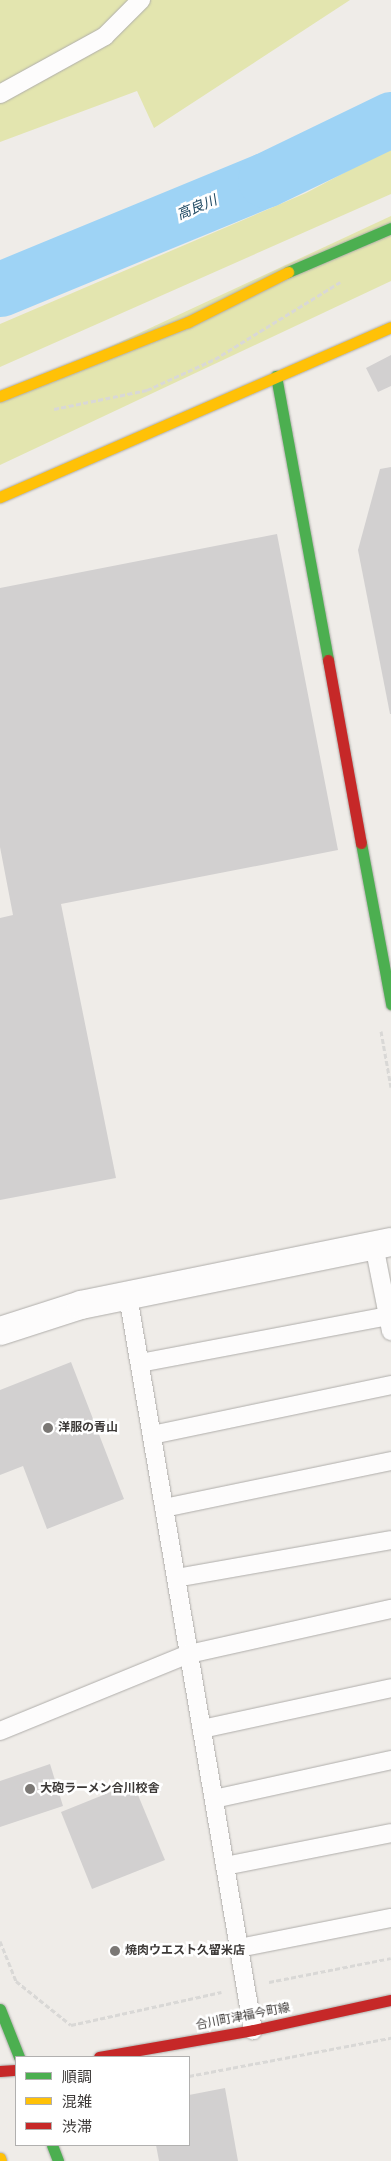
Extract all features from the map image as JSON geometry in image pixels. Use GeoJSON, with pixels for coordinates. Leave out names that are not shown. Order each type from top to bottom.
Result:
{"type":"FeatureCollection","features":[{"type":"Feature","properties":{"kind":"main road"},"geometry":{"type":"LineString","coordinates":[[0,396],[188,322],[337,248],[391,228]]}},
{"type":"Feature","properties":{"kind":"main road"},"geometry":{"type":"LineString","coordinates":[[0,497],[391,327]]}},
{"type":"Feature","properties":{"kind":"main road"},"geometry":{"type":"LineString","coordinates":[[276,376],[391,1004]]}},
{"type":"Feature","properties":{"kind":"main road","name":"合川町津福今町線"},"geometry":{"type":"LineString","coordinates":[[105,2056],[254,2030],[391,2000]]}},
{"type":"Feature","properties":{"kind":"main road"},"geometry":{"type":"LineString","coordinates":[[0,2009],[20,2056]]}},
{"type":"Feature","properties":{"kind":"main road"},"geometry":{"type":"LineString","coordinates":[[0,2071],[15,2070]]}},
{"type":"Feature","properties":{"kind":"main road"},"geometry":{"type":"LineString","coordinates":[[52,2146],[58,2161]]}},
{"type":"Feature","properties":{"kind":"street"},"geometry":{"type":"LineString","coordinates":[[0,1331],[80,1305],[383,1244]]}},
{"type":"Feature","properties":{"kind":"lane"},"geometry":{"type":"LineString","coordinates":[[0,94],[105,36],[141,0]]}},
{"type":"Feature","properties":{"kind":"lane"},"geometry":{"type":"LineString","coordinates":[[140,1363],[390,1323],[383,1244]]}},
{"type":"Feature","properties":{"kind":"lane"},"geometry":{"type":"LineString","coordinates":[[128,1296],[254,2030]]}},
{"type":"Feature","properties":{"kind":"lane"},"geometry":{"type":"LineString","coordinates":[[152,1435],[391,1385]]}},
{"type":"Feature","properties":{"kind":"lane"},"geometry":{"type":"LineString","coordinates":[[164,1508],[391,1461]]}},
{"type":"Feature","properties":{"kind":"lane"},"geometry":{"type":"LineString","coordinates":[[176,1578],[391,1540]]}},
{"type":"Feature","properties":{"kind":"lane"},"geometry":{"type":"LineString","coordinates":[[0,1730],[189,1654],[391,1608]]}},
{"type":"Feature","properties":{"kind":"lane"},"geometry":{"type":"LineString","coordinates":[[202,1729],[391,1688]]}},
{"type":"Feature","properties":{"kind":"lane"},"geometry":{"type":"LineString","coordinates":[[214,1799],[391,1760]]}},
{"type":"Feature","properties":{"kind":"lane"},"geometry":{"type":"LineString","coordinates":[[225,1866],[391,1833]]}},
{"type":"Feature","properties":{"kind":"lane"},"geometry":{"type":"LineString","coordinates":[[239,1948],[391,1918]]}},
{"type":"Feature","properties":{"kind":"path"},"geometry":{"type":"LineString","coordinates":[[50,410],[147,390],[215,359],[348,278]]}},
{"type":"Feature","properties":{"kind":"path"},"geometry":{"type":"LineString","coordinates":[[0,1941],[16,1981],[71,2025],[246,1986],[391,1958]]}},
{"type":"Feature","properties":{"kind":"path"},"geometry":{"type":"LineString","coordinates":[[190,2076],[391,2038]]}},
{"type":"Feature","properties":{"kind":"green space"},"geometry":{"type":"Polygon","coordinates":[[[0,0],[350,0],[154,128],[137,91],[0,142],[0,0]]]}},
{"type":"Feature","properties":{"kind":"green space"},"geometry":{"type":"Polygon","coordinates":[[[391,148],[391,194],[0,367],[0,324],[306,193],[391,148]]]}},
{"type":"Feature","properties":{"kind":"green space"},"geometry":{"type":"Polygon","coordinates":[[[391,216],[391,281],[0,465],[0,398],[391,216]]]}},
{"type":"Feature","properties":{"kind":"building"},"geometry":{"type":"Polygon","coordinates":[[[391,355],[391,386],[378,392],[366,368],[391,355]]]}},
{"type":"Feature","properties":{"kind":"building"},"geometry":{"type":"Polygon","coordinates":[[[391,467],[390,714],[358,550],[380,469],[391,467]]]}},
{"type":"Feature","properties":{"kind":"building"},"geometry":{"type":"Polygon","coordinates":[[[277,534],[338,850],[61,904],[116,1178],[0,1200],[0,918],[13,915],[0,847],[0,588],[277,534]]]}},
{"type":"Feature","properties":{"kind":"building","name":"洋服の青山"},"geometry":{"type":"Polygon","coordinates":[[[71,1362],[124,1499],[47,1529],[23,1466],[0,1475],[0,1390],[71,1362]]]}},
{"type":"Feature","properties":{"kind":"building"},"geometry":{"type":"Polygon","coordinates":[[[50,1764],[63,1806],[0,1827],[0,1781],[50,1764]]]}},
{"type":"Feature","properties":{"kind":"building"},"geometry":{"type":"Polygon","coordinates":[[[133,1783],[165,1860],[92,1889],[61,1812],[133,1783]]]}},
{"type":"Feature","properties":{"kind":"building"},"geometry":{"type":"Polygon","coordinates":[[[225,2088],[238,2161],[159,2161],[156,2146],[190,2146],[190,2095],[225,2088]]]}},
{"type":"Feature","properties":{"kind":"waterway","name":"高良川"},"geometry":{"type":"LineString","coordinates":[[0,289],[265,180],[391,119]]}},
{"type":"Feature","properties":{"kind":"traffic: fast"},"geometry":{"type":"LineString","coordinates":[[288,272],[391,228]]}},
{"type":"Feature","properties":{"kind":"traffic: fast"},"geometry":{"type":"LineString","coordinates":[[276,376],[328,660]]}},
{"type":"Feature","properties":{"kind":"traffic: fast"},"geometry":{"type":"LineString","coordinates":[[361,843],[391,1004]]}},
{"type":"Feature","properties":{"kind":"traffic: fast"},"geometry":{"type":"LineString","coordinates":[[0,2009],[19,2056]]}},
{"type":"Feature","properties":{"kind":"traffic: fast"},"geometry":{"type":"LineString","coordinates":[[52,2146],[58,2161]]}},
{"type":"Feature","properties":{"kind":"traffic: slow"},"geometry":{"type":"LineString","coordinates":[[0,396],[188,322],[288,272]]}},
{"type":"Feature","properties":{"kind":"traffic: slow"},"geometry":{"type":"LineString","coordinates":[[0,497],[391,327]]}},
{"type":"Feature","properties":{"kind":"traffic: jam"},"geometry":{"type":"LineString","coordinates":[[328,660],[361,843]]}},
{"type":"Feature","properties":{"kind":"traffic: jam"},"geometry":{"type":"LineString","coordinates":[[105,2056],[253,2030],[391,2000]]}},
{"type":"Feature","properties":{"kind":"traffic: jam"},"geometry":{"type":"LineString","coordinates":[[0,2071],[15,2070]]}},
{"type":"Feature","properties":{"kind":"place","name":"洋服の青山"},"geometry":{"type":"Point","coordinates":[48,1428]}},
{"type":"Feature","properties":{"kind":"place","name":"大砲ラーメン合川校舎"},"geometry":{"type":"Point","coordinates":[30,1789]}},
{"type":"Feature","properties":{"kind":"place","name":"焼肉ウエスト久留米店"},"geometry":{"type":"Point","coordinates":[115,1951]}}]}
